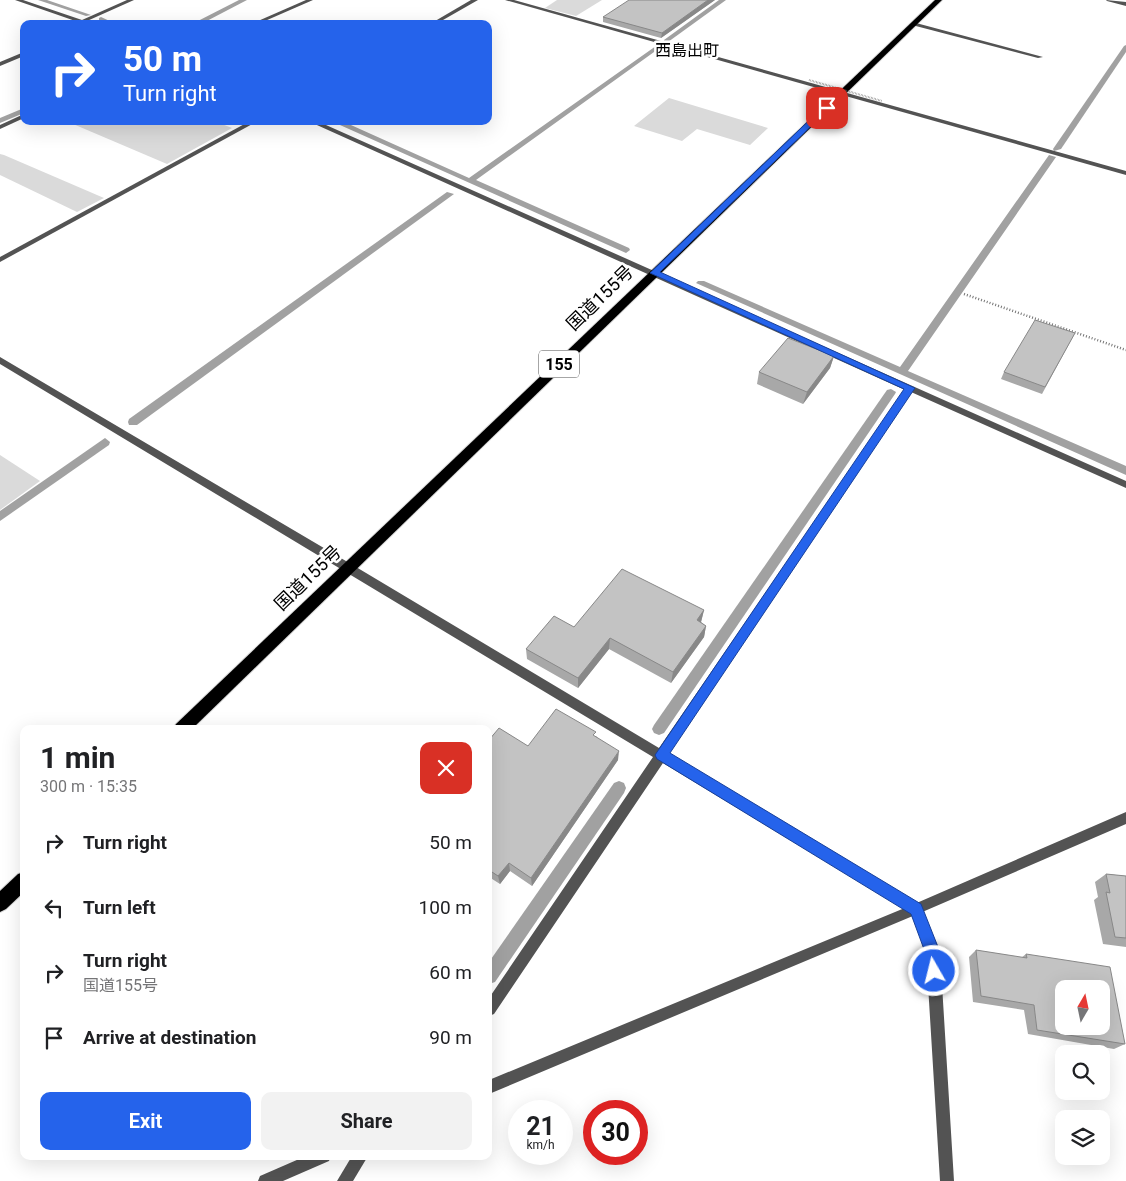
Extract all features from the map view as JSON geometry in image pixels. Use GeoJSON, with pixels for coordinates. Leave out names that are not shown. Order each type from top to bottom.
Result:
{"type":"FeatureCollection","features":[{"type":"Feature","properties":{"kind":"highway","name":"国道155号"},"geometry":{"type":"LineString","coordinates":[[185,725],[939,0]]}},
{"type":"Feature","properties":{"kind":"highway"},"geometry":{"type":"LineString","coordinates":[[0,903],[20,884]]}},
{"type":"Feature","properties":{"kind":"street"},"geometry":{"type":"LineString","coordinates":[[18,0],[81,20]]}},
{"type":"Feature","properties":{"kind":"street"},"geometry":{"type":"LineString","coordinates":[[86,20],[131,0]]}},
{"type":"Feature","properties":{"kind":"street"},"geometry":{"type":"LineString","coordinates":[[262,20],[310,0]]}},
{"type":"Feature","properties":{"kind":"street"},"geometry":{"type":"LineString","coordinates":[[439,20],[474,0]]}},
{"type":"Feature","properties":{"kind":"street"},"geometry":{"type":"LineString","coordinates":[[508,0],[1126,173]]}},
{"type":"Feature","properties":{"kind":"street"},"geometry":{"type":"LineString","coordinates":[[1109,0],[1126,4]]}},
{"type":"Feature","properties":{"kind":"street"},"geometry":{"type":"LineString","coordinates":[[914,24],[1040,57]]}},
{"type":"Feature","properties":{"kind":"street"},"geometry":{"type":"LineString","coordinates":[[0,64],[20,56]]}},
{"type":"Feature","properties":{"kind":"street"},"geometry":{"type":"LineString","coordinates":[[0,127],[20,118]]}},
{"type":"Feature","properties":{"kind":"street"},"geometry":{"type":"LineString","coordinates":[[0,260],[248,125]]}},
{"type":"Feature","properties":{"kind":"street"},"geometry":{"type":"LineString","coordinates":[[320,125],[1126,485]]}},
{"type":"Feature","properties":{"kind":"street"},"geometry":{"type":"LineString","coordinates":[[0,360],[916,909],[933,952],[947,1181]]}},
{"type":"Feature","properties":{"kind":"street"},"geometry":{"type":"LineString","coordinates":[[492,1005],[910,388]]}},
{"type":"Feature","properties":{"kind":"street"},"geometry":{"type":"LineString","coordinates":[[492,1086],[916,909],[1126,818]]}},
{"type":"Feature","properties":{"kind":"street"},"geometry":{"type":"LineString","coordinates":[[264,1181],[314,1160]]}},
{"type":"Feature","properties":{"kind":"street"},"geometry":{"type":"LineString","coordinates":[[344,1181],[358,1160]]}},
{"type":"Feature","properties":{"kind":"path"},"geometry":{"type":"LineString","coordinates":[[809,80],[882,101]]}},
{"type":"Feature","properties":{"kind":"path"},"geometry":{"type":"LineString","coordinates":[[964,294],[1126,350]]}},
{"type":"Feature","properties":{"kind":"shaded area"},"geometry":{"type":"Polygon","coordinates":[[[557,0],[602,0],[576,16],[545,8],[557,0]]]}},
{"type":"Feature","properties":{"kind":"shaded area"},"geometry":{"type":"Polygon","coordinates":[[[669,98],[768,128],[750,145],[697,129],[682,141],[634,126],[669,98]]]}},
{"type":"Feature","properties":{"kind":"shaded area"},"geometry":{"type":"Polygon","coordinates":[[[75,125],[224,125],[232,128],[167,164],[75,125]]]}},
{"type":"Feature","properties":{"kind":"shaded area"},"geometry":{"type":"Polygon","coordinates":[[[0,154],[104,198],[77,212],[0,175],[0,154]]]}},
{"type":"Feature","properties":{"kind":"shaded area"},"geometry":{"type":"Polygon","coordinates":[[[0,455],[40,481],[0,510],[0,455]]]}},
{"type":"Feature","properties":{"kind":"building"},"geometry":{"type":"Polygon","coordinates":[[[629,0],[708,0],[662,33],[603,17],[629,0]]]}},
{"type":"Feature","properties":{"kind":"building"},"geometry":{"type":"Polygon","coordinates":[[[1035,320],[1075,333],[1045,387],[1004,372],[1035,320]]]}},
{"type":"Feature","properties":{"kind":"building"},"geometry":{"type":"Polygon","coordinates":[[[788,338],[834,356],[807,392],[759,372],[788,338]]]}},
{"type":"Feature","properties":{"kind":"building"},"geometry":{"type":"Polygon","coordinates":[[[622,569],[704,610],[697,620],[706,626],[673,672],[610,638],[578,678],[526,649],[554,616],[574,627],[622,569]]]}},
{"type":"Feature","properties":{"kind":"building"},"geometry":{"type":"Polygon","coordinates":[[[556,709],[596,732],[593,735],[619,751],[531,878],[509,863],[498,876],[492,872],[492,736],[499,728],[528,746],[556,709]]]}},
{"type":"Feature","properties":{"kind":"building"},"geometry":{"type":"Polygon","coordinates":[[[1106,874],[1126,876],[1126,938],[1115,937],[1106,892],[1110,893],[1106,874]]]}},
{"type":"Feature","properties":{"kind":"building"},"geometry":{"type":"Polygon","coordinates":[[[976,950],[1027,958],[1026,954],[1110,967],[1125,1044],[1068,1035],[1110,1035],[1110,980],[1055,980],[1055,1033],[1037,1030],[1034,1005],[981,996],[976,950]]]}},
{"type":"Feature","properties":{"kind":"waterway"},"geometry":{"type":"LineString","coordinates":[[41,0],[88,15]]}},
{"type":"Feature","properties":{"kind":"waterway"},"geometry":{"type":"LineString","coordinates":[[203,20],[244,0]]}},
{"type":"Feature","properties":{"kind":"waterway"},"geometry":{"type":"LineString","coordinates":[[666,41],[723,0]]}},
{"type":"Feature","properties":{"kind":"waterway"},"geometry":{"type":"LineString","coordinates":[[470,181],[658,47]]}},
{"type":"Feature","properties":{"kind":"waterway"},"geometry":{"type":"LineString","coordinates":[[1057,149],[1126,47]]}},
{"type":"Feature","properties":{"kind":"waterway"},"geometry":{"type":"LineString","coordinates":[[0,121],[20,112]]}},
{"type":"Feature","properties":{"kind":"waterway"},"geometry":{"type":"LineString","coordinates":[[344,125],[470,181]]}},
{"type":"Feature","properties":{"kind":"waterway"},"geometry":{"type":"LineString","coordinates":[[902,372],[1052,157]]}},
{"type":"Feature","properties":{"kind":"waterway"},"geometry":{"type":"LineString","coordinates":[[470,181],[626,250]]}},
{"type":"Feature","properties":{"kind":"waterway"},"geometry":{"type":"LineString","coordinates":[[133,422],[450,194]]}},
{"type":"Feature","properties":{"kind":"waterway"},"geometry":{"type":"LineString","coordinates":[[701,283],[902,372]]}},
{"type":"Feature","properties":{"kind":"waterway"},"geometry":{"type":"LineString","coordinates":[[902,372],[1126,471]]}},
{"type":"Feature","properties":{"kind":"waterway"},"geometry":{"type":"LineString","coordinates":[[659,729],[891,392]]}},
{"type":"Feature","properties":{"kind":"waterway"},"geometry":{"type":"LineString","coordinates":[[0,517],[105,442]]}},
{"type":"Feature","properties":{"kind":"waterway"},"geometry":{"type":"LineString","coordinates":[[492,972],[619,788]]}},
{"type":"Feature","properties":{"kind":"district","name":"西島出町"},"geometry":{"type":"Point","coordinates":[687,50]}},
{"type":"Feature","properties":{"kind":"route"},"geometry":{"type":"LineString","coordinates":[[827,108],[654,273],[910,388],[661,755],[916,909],[933,952],[934,971]]}}]}
